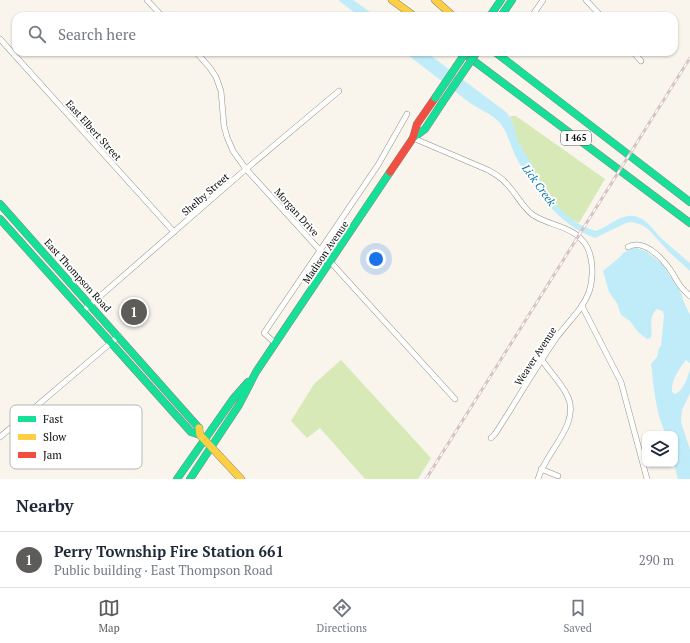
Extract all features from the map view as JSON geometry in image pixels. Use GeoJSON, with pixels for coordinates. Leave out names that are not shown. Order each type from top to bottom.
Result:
{"type":"FeatureCollection","features":[{"type":"Feature","properties":{"kind":"main road"},"geometry":{"type":"LineString","coordinates":[[392,0],[408,12]]}},
{"type":"Feature","properties":{"kind":"main road"},"geometry":{"type":"LineString","coordinates":[[435,0],[448,12]]}},
{"type":"Feature","properties":{"kind":"main road"},"geometry":{"type":"LineString","coordinates":[[493,12],[501,0]]}},
{"type":"Feature","properties":{"kind":"main road"},"geometry":{"type":"LineString","coordinates":[[504,12],[512,0]]}},
{"type":"Feature","properties":{"kind":"main road","name":"Madison Avenue"},"geometry":{"type":"LineString","coordinates":[[190,479],[212,448],[239,405],[253,377],[413,138],[417,124],[463,56]]}},
{"type":"Feature","properties":{"kind":"main road","name":"I 465"},"geometry":{"type":"LineString","coordinates":[[467,56],[690,223]]}},
{"type":"Feature","properties":{"kind":"main road","name":"Madison Avenue"},"geometry":{"type":"LineString","coordinates":[[413,138],[425,129],[474,56]]}},
{"type":"Feature","properties":{"kind":"main road","name":"I 465"},"geometry":{"type":"LineString","coordinates":[[500,56],[690,202]]}},
{"type":"Feature","properties":{"kind":"main road","name":"East Thompson Road"},"geometry":{"type":"LineString","coordinates":[[0,204],[198,424],[202,437]]}},
{"type":"Feature","properties":{"kind":"main road","name":"East Thompson Road"},"geometry":{"type":"LineString","coordinates":[[0,219],[191,432],[202,437],[241,479]]}},
{"type":"Feature","properties":{"kind":"main road","name":"Madison Avenue"},"geometry":{"type":"LineString","coordinates":[[177,479],[202,437],[232,399],[253,377]]}},
{"type":"Feature","properties":{"kind":"street"},"geometry":{"type":"LineString","coordinates":[[147,0],[158,12]]}},
{"type":"Feature","properties":{"kind":"street"},"geometry":{"type":"LineString","coordinates":[[535,12],[543,0]]}},
{"type":"Feature","properties":{"kind":"street"},"geometry":{"type":"LineString","coordinates":[[586,0],[597,12]]}},
{"type":"Feature","properties":{"kind":"street","name":"East Elbert Street"},"geometry":{"type":"LineString","coordinates":[[0,39],[12,52]]}},
{"type":"Feature","properties":{"kind":"street","name":"East Elbert Street"},"geometry":{"type":"LineString","coordinates":[[15,56],[174,232]]}},
{"type":"Feature","properties":{"kind":"street","name":"Morgan Drive"},"geometry":{"type":"LineString","coordinates":[[200,56],[216,77],[221,91],[224,126],[227,137],[233,151],[246,169],[455,399]]}},
{"type":"Feature","properties":{"kind":"street"},"geometry":{"type":"LineString","coordinates":[[637,56],[641,61]]}},
{"type":"Feature","properties":{"kind":"street","name":"Shelby Street"},"geometry":{"type":"LineString","coordinates":[[83,311],[246,169],[339,91]]}},
{"type":"Feature","properties":{"kind":"street","name":"Madison Avenue"},"geometry":{"type":"LineString","coordinates":[[275,343],[264,333],[378,165],[407,114]]}},
{"type":"Feature","properties":{"kind":"street","name":"Weaver Avenue"},"geometry":{"type":"LineString","coordinates":[[413,138],[493,173],[505,182],[532,214],[577,235],[583,240],[590,257],[592,270],[588,296],[558,336],[491,438]]}},
{"type":"Feature","properties":{"kind":"street"},"geometry":{"type":"LineString","coordinates":[[628,247],[633,244],[640,245],[661,258],[672,272],[678,283],[690,296]]}},
{"type":"Feature","properties":{"kind":"street"},"geometry":{"type":"LineString","coordinates":[[582,306],[620,380],[647,479]]}},
{"type":"Feature","properties":{"kind":"street"},"geometry":{"type":"LineString","coordinates":[[38,405],[119,336]]}},
{"type":"Feature","properties":{"kind":"street"},"geometry":{"type":"LineString","coordinates":[[538,479],[546,459],[570,421],[571,411],[568,396],[542,360]]}},
{"type":"Feature","properties":{"kind":"street"},"geometry":{"type":"LineString","coordinates":[[0,437],[10,429]]}},
{"type":"Feature","properties":{"kind":"street"},"geometry":{"type":"LineString","coordinates":[[541,469],[558,476]]}},
{"type":"Feature","properties":{"kind":"green space"},"geometry":{"type":"Polygon","coordinates":[[[510,116],[516,116],[605,179],[579,223],[559,209],[544,189],[521,148],[510,116]]]}},
{"type":"Feature","properties":{"kind":"green space"},"geometry":{"type":"Polygon","coordinates":[[[341,360],[431,458],[418,479],[365,479],[320,428],[307,438],[291,421],[314,384],[341,360]]]}},
{"type":"Feature","properties":{"kind":"water"},"geometry":{"type":"Polygon","coordinates":[[[338,0],[353,0],[370,12],[354,12],[338,0]]]}},
{"type":"Feature","properties":{"kind":"water","name":"Lick Creek"},"geometry":{"type":"Polygon","coordinates":[[[409,56],[431,56],[509,115],[513,123],[517,139],[537,175],[555,203],[566,215],[581,225],[595,231],[604,228],[616,220],[624,217],[639,217],[648,223],[661,238],[690,263],[690,271],[669,252],[649,230],[642,225],[632,222],[626,223],[595,238],[570,225],[549,206],[531,183],[500,123],[470,103],[409,56]]]}},
{"type":"Feature","properties":{"kind":"water"},"geometry":{"type":"Polygon","coordinates":[[[635,247],[647,252],[662,264],[681,293],[690,315],[690,363],[686,360],[678,371],[674,379],[672,392],[675,394],[681,390],[688,377],[690,369],[690,393],[682,410],[681,422],[690,450],[690,479],[678,479],[675,467],[678,467],[678,431],[665,431],[660,418],[655,395],[651,364],[657,357],[661,346],[664,316],[663,311],[657,309],[654,312],[651,338],[647,339],[638,332],[630,321],[621,315],[617,303],[609,292],[603,271],[623,253],[635,247]]]}},
{"type":"Feature","properties":{"kind":"railway"},"geometry":{"type":"LineString","coordinates":[[426,479],[690,58]]}},
{"type":"Feature","properties":{"kind":"traffic: fast"},"geometry":{"type":"LineString","coordinates":[[493,12],[501,0]]}},
{"type":"Feature","properties":{"kind":"traffic: fast"},"geometry":{"type":"LineString","coordinates":[[504,12],[512,0]]}},
{"type":"Feature","properties":{"kind":"traffic: fast"},"geometry":{"type":"LineString","coordinates":[[435,98],[463,56]]}},
{"type":"Feature","properties":{"kind":"traffic: fast"},"geometry":{"type":"LineString","coordinates":[[467,56],[690,223]]}},
{"type":"Feature","properties":{"kind":"traffic: fast"},"geometry":{"type":"LineString","coordinates":[[442,103],[474,56]]}},
{"type":"Feature","properties":{"kind":"traffic: fast"},"geometry":{"type":"LineString","coordinates":[[500,56],[690,202]]}},
{"type":"Feature","properties":{"kind":"traffic: fast"},"geometry":{"type":"LineString","coordinates":[[413,138],[425,129],[442,103]]}},
{"type":"Feature","properties":{"kind":"traffic: fast"},"geometry":{"type":"LineString","coordinates":[[190,479],[239,405],[256,372],[390,172]]}},
{"type":"Feature","properties":{"kind":"traffic: fast"},"geometry":{"type":"LineString","coordinates":[[0,204],[199,428]]}},
{"type":"Feature","properties":{"kind":"traffic: fast"},"geometry":{"type":"LineString","coordinates":[[0,219],[191,432],[200,435]]}},
{"type":"Feature","properties":{"kind":"traffic: fast"},"geometry":{"type":"LineString","coordinates":[[177,479],[233,399],[248,382]]}},
{"type":"Feature","properties":{"kind":"traffic: slow"},"geometry":{"type":"LineString","coordinates":[[392,0],[408,12]]}},
{"type":"Feature","properties":{"kind":"traffic: slow"},"geometry":{"type":"LineString","coordinates":[[435,0],[448,12]]}},
{"type":"Feature","properties":{"kind":"traffic: slow"},"geometry":{"type":"LineString","coordinates":[[199,428],[200,435],[241,479]]}},
{"type":"Feature","properties":{"kind":"traffic: jam"},"geometry":{"type":"LineString","coordinates":[[390,172],[413,138],[417,124],[435,98]]}},
{"type":"Feature","properties":{"kind":"place","name":"Perry Township Fire Station 661"},"geometry":{"type":"Point","coordinates":[134,312]}}]}
